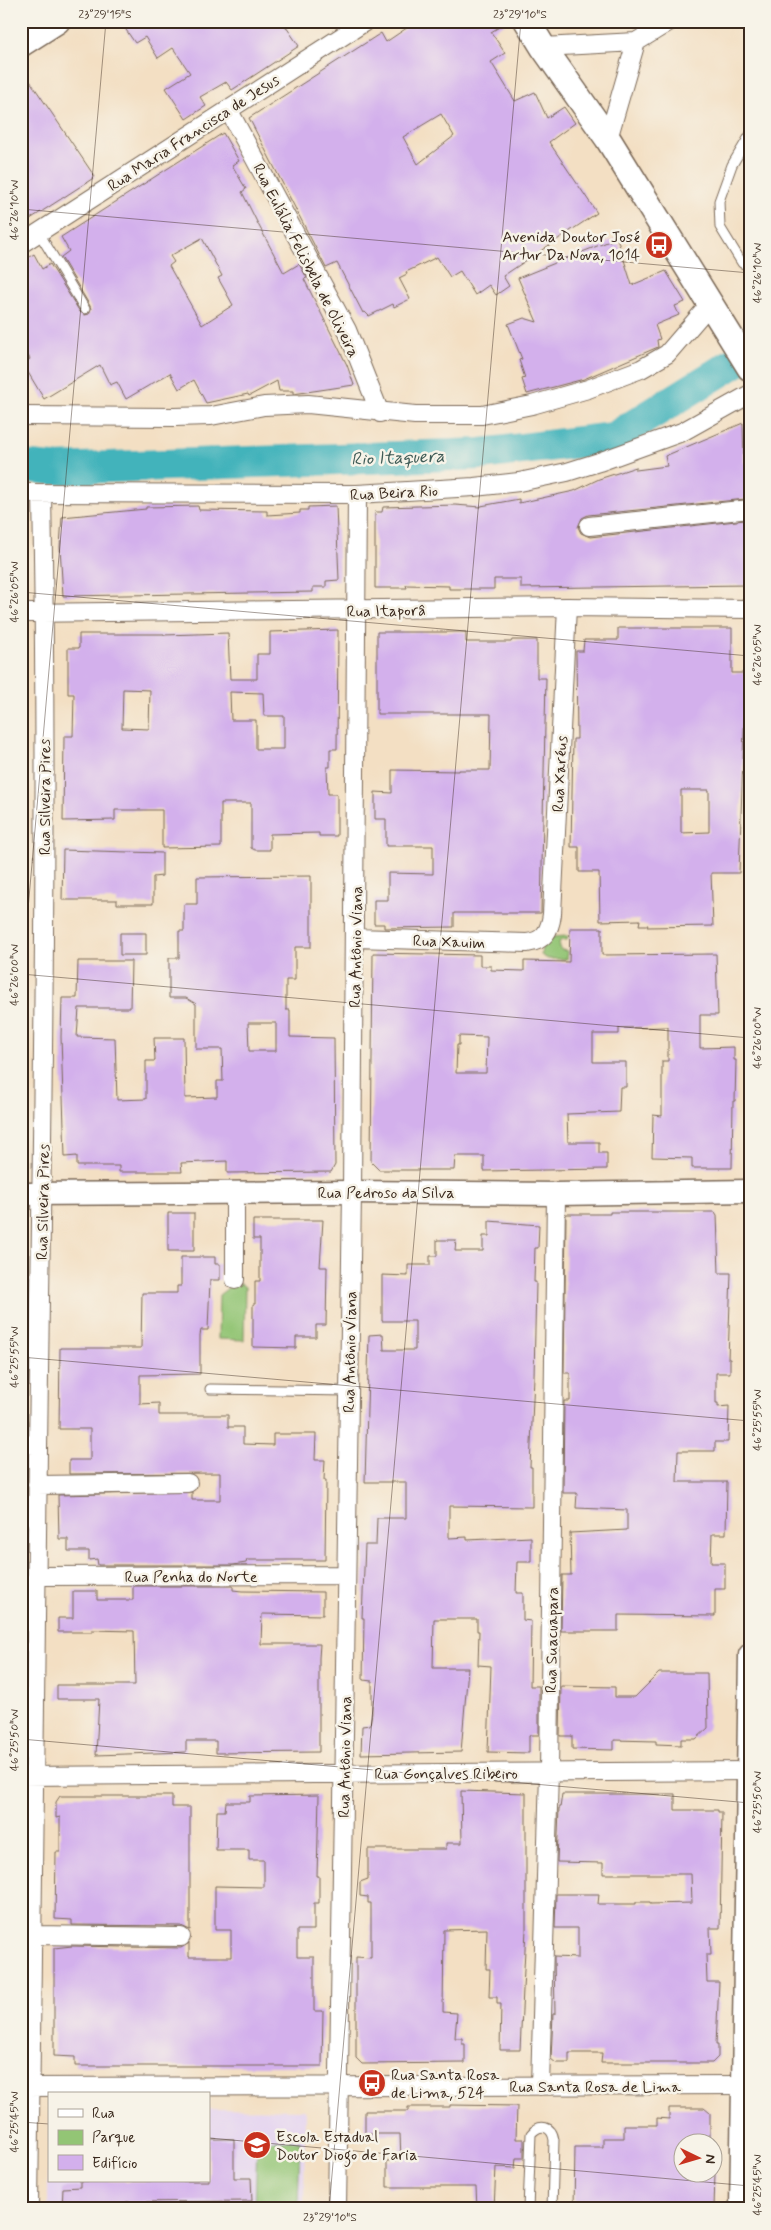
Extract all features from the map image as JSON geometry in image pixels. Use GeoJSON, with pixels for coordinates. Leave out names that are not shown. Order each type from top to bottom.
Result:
{"type":"FeatureCollection","features":[{"type":"Feature","properties":{"kind":"main road"},"geometry":{"type":"LineString","coordinates":[[21,44],[56,21]]}},
{"type":"Feature","properties":{"kind":"main road"},"geometry":{"type":"LineString","coordinates":[[527,21],[543,48],[608,139],[750,368]]}},
{"type":"Feature","properties":{"kind":"street","name":"Rua Maria Francisca de Jesus"},"geometry":{"type":"LineString","coordinates":[[21,244],[366,21]]}},
{"type":"Feature","properties":{"kind":"street"},"geometry":{"type":"LineString","coordinates":[[543,48],[636,42],[670,21]]}},
{"type":"Feature","properties":{"kind":"street"},"geometry":{"type":"LineString","coordinates":[[608,139],[636,42]]}},
{"type":"Feature","properties":{"kind":"street","name":"Rua Eulália Felisbela de Oliveira"},"geometry":{"type":"LineString","coordinates":[[228,109],[347,330],[380,413]]}},
{"type":"Feature","properties":{"kind":"street"},"geometry":{"type":"LineString","coordinates":[[21,416],[174,418],[211,416],[264,406],[308,404],[380,413],[440,416],[482,415],[532,405],[588,389],[641,369],[667,354],[710,304]]}},
{"type":"Feature","properties":{"kind":"street","name":"Rua Beira Rio"},"geometry":{"type":"LineString","coordinates":[[21,493],[42,495],[357,494],[474,487],[519,482],[568,472],[682,432],[750,394]]}},
{"type":"Feature","properties":{"kind":"street","name":"Rua Antônio Viana"},"geometry":{"type":"LineString","coordinates":[[337,2209],[355,938],[358,610],[357,494]]}},
{"type":"Feature","properties":{"kind":"street","name":"Rua Silveira Pires"},"geometry":{"type":"LineString","coordinates":[[29,2209],[26,2087],[33,1935],[28,1776],[37,1576],[37,1485],[30,1444],[32,1194],[44,613],[42,495]]}},
{"type":"Feature","properties":{"kind":"street"},"geometry":{"type":"LineString","coordinates":[[589,526],[750,509]]}},
{"type":"Feature","properties":{"kind":"street","name":"Rua Itaporâ"},"geometry":{"type":"LineString","coordinates":[[21,613],[567,607],[750,609]]}},
{"type":"Feature","properties":{"kind":"street","name":"Rua Xaréus"},"geometry":{"type":"LineString","coordinates":[[542,939],[548,932],[552,914],[567,607]]}},
{"type":"Feature","properties":{"kind":"street","name":"Rua Xauim"},"geometry":{"type":"LineString","coordinates":[[355,938],[517,943],[535,942],[542,939]]}},
{"type":"Feature","properties":{"kind":"street","name":"Rua Pedroso da Silva"},"geometry":{"type":"LineString","coordinates":[[32,1194],[235,1192],[556,1194],[750,1190]]}},
{"type":"Feature","properties":{"kind":"street"},"geometry":{"type":"LineString","coordinates":[[235,1192],[235,1280]]}},
{"type":"Feature","properties":{"kind":"street","name":"Rua Suacuapara"},"geometry":{"type":"LineString","coordinates":[[540,2086],[549,1772],[556,1194]]}},
{"type":"Feature","properties":{"kind":"street"},"geometry":{"type":"LineString","coordinates":[[37,1485],[188,1483]]}},
{"type":"Feature","properties":{"kind":"street","name":"Rua Penha do Norte"},"geometry":{"type":"LineString","coordinates":[[37,1576],[345,1575]]}},
{"type":"Feature","properties":{"kind":"street"},"geometry":{"type":"LineString","coordinates":[[740,2209],[746,2085],[750,1655]]}},
{"type":"Feature","properties":{"kind":"street","name":"Rua Gonçalves Ribeiro"},"geometry":{"type":"LineString","coordinates":[[28,1776],[749,1770]]}},
{"type":"Feature","properties":{"kind":"street"},"geometry":{"type":"LineString","coordinates":[[33,1935],[181,1937]]}},
{"type":"Feature","properties":{"kind":"street","name":"Rua Santa Rosa de Lima"},"geometry":{"type":"LineString","coordinates":[[26,2087],[746,2085]]}},
{"type":"Feature","properties":{"kind":"lane"},"geometry":{"type":"LineString","coordinates":[[750,136],[732,165],[719,201],[720,226],[742,262],[750,266]]}},
{"type":"Feature","properties":{"kind":"lane"},"geometry":{"type":"LineString","coordinates":[[39,233],[85,309]]}},
{"type":"Feature","properties":{"kind":"lane"},"geometry":{"type":"LineString","coordinates":[[210,1389],[348,1391]]}},
{"type":"Feature","properties":{"kind":"lane"},"geometry":{"type":"LineString","coordinates":[[528,2209],[531,2134],[536,2128],[542,2126],[549,2128],[553,2133],[554,2140],[552,2209]]}},
{"type":"Feature","properties":{"kind":"shaded area","name":"Escola Estadual Doutor Diogo de Faria"},"geometry":{"type":"Polygon","coordinates":[[[210,2109],[305,2110],[304,2209],[48,2209],[48,2182],[210,2182],[210,2109]]]}},
{"type":"Feature","properties":{"kind":"green space"},"geometry":{"type":"Polygon","coordinates":[[[568,936],[567,940],[561,940],[559,943],[561,950],[568,951],[567,959],[548,959],[541,955],[543,940],[551,937],[568,936]]]}},
{"type":"Feature","properties":{"kind":"green space"},"geometry":{"type":"Polygon","coordinates":[[[230,1284],[241,1284],[245,1287],[244,1340],[218,1339],[219,1295],[230,1284]]]}},
{"type":"Feature","properties":{"kind":"green space"},"geometry":{"type":"Polygon","coordinates":[[[257,2140],[300,2141],[298,2209],[255,2209],[257,2140]]]}},
{"type":"Feature","properties":{"kind":"building"},"geometry":{"type":"Polygon","coordinates":[[[120,21],[282,21],[299,46],[232,90],[226,82],[200,97],[206,106],[186,119],[166,88],[190,73],[173,48],[158,58],[145,37],[135,43],[120,21]]]}},
{"type":"Feature","properties":{"kind":"building"},"geometry":{"type":"Polygon","coordinates":[[[417,21],[509,21],[491,32],[505,53],[491,62],[515,101],[535,92],[547,118],[564,107],[575,123],[549,142],[597,213],[503,276],[509,286],[496,295],[489,285],[475,295],[460,271],[450,277],[437,257],[406,272],[407,274],[399,278],[410,299],[394,307],[393,304],[369,316],[365,312],[363,313],[337,263],[326,268],[249,118],[381,33],[386,42],[417,21]],[[441,114],[403,137],[418,164],[454,136],[441,114]]]}},
{"type":"Feature","properties":{"kind":"building"},"geometry":{"type":"Polygon","coordinates":[[[30,81],[95,177],[27,221],[21,212],[21,87],[30,81]]]}},
{"type":"Feature","properties":{"kind":"building"},"geometry":{"type":"Polygon","coordinates":[[[223,133],[239,161],[232,165],[246,189],[242,192],[258,224],[284,273],[299,264],[307,278],[304,279],[347,365],[354,385],[293,394],[293,391],[279,391],[277,381],[249,396],[248,394],[206,403],[194,380],[179,389],[170,373],[126,399],[117,382],[110,385],[100,365],[44,399],[23,364],[30,359],[21,343],[21,262],[34,254],[42,269],[50,264],[80,312],[85,315],[89,314],[91,309],[61,257],[69,251],[61,237],[223,133]],[[202,238],[170,256],[174,262],[169,266],[202,325],[233,305],[218,278],[222,276],[202,238]]]}},
{"type":"Feature","properties":{"kind":"building"},"geometry":{"type":"Polygon","coordinates":[[[617,238],[632,285],[666,271],[685,302],[675,306],[679,315],[655,325],[660,339],[657,340],[658,347],[584,379],[527,394],[522,379],[525,378],[519,360],[522,359],[508,324],[524,318],[537,322],[518,278],[617,238]]]}},
{"type":"Feature","properties":{"kind":"building"},"geometry":{"type":"Polygon","coordinates":[[[743,423],[744,463],[748,463],[746,499],[588,515],[582,518],[578,527],[581,533],[590,537],[745,520],[745,524],[749,523],[747,585],[521,588],[521,579],[494,579],[494,589],[449,589],[449,586],[406,585],[407,588],[375,588],[375,512],[382,512],[383,507],[455,505],[481,507],[519,499],[519,503],[574,491],[599,479],[636,467],[636,470],[667,466],[665,456],[743,423]]]}},
{"type":"Feature","properties":{"kind":"building"},"geometry":{"type":"Polygon","coordinates":[[[198,506],[199,510],[267,511],[267,515],[300,513],[300,510],[308,510],[308,507],[336,506],[339,580],[326,581],[326,587],[313,587],[313,592],[63,596],[60,547],[62,517],[146,509],[146,507],[198,506]]]}},
{"type":"Feature","properties":{"kind":"building"},"geometry":{"type":"Polygon","coordinates":[[[618,628],[732,628],[732,673],[746,673],[739,873],[711,873],[713,926],[647,927],[648,925],[639,925],[640,920],[600,921],[599,872],[579,872],[579,847],[571,847],[573,739],[577,739],[576,651],[583,651],[584,640],[618,640],[618,628]],[[681,790],[681,833],[709,832],[709,790],[681,790]]]}},
{"type":"Feature","properties":{"kind":"building"},"geometry":{"type":"Polygon","coordinates":[[[338,630],[337,749],[330,749],[330,767],[327,767],[328,794],[337,794],[337,836],[319,836],[319,833],[270,834],[270,850],[255,850],[251,848],[251,803],[221,803],[221,847],[162,848],[162,810],[115,810],[115,820],[63,821],[64,736],[73,736],[74,694],[68,694],[68,648],[79,648],[79,634],[164,635],[228,633],[230,679],[257,679],[257,654],[270,654],[270,632],[338,630]],[[123,689],[122,728],[149,729],[150,690],[123,689]],[[230,692],[231,720],[256,720],[256,749],[284,749],[284,716],[264,716],[263,693],[230,692]]]}},
{"type":"Feature","properties":{"kind":"building"},"geometry":{"type":"Polygon","coordinates":[[[377,632],[466,632],[466,642],[537,640],[537,678],[546,678],[541,913],[454,913],[454,927],[384,928],[384,924],[374,924],[374,900],[388,900],[388,873],[433,874],[433,846],[386,846],[386,819],[375,819],[375,792],[392,793],[392,770],[490,770],[491,714],[377,714],[377,632]]]}},
{"type":"Feature","properties":{"kind":"building"},"geometry":{"type":"Polygon","coordinates":[[[63,850],[162,853],[162,876],[153,877],[153,904],[117,904],[117,900],[62,900],[63,850]]]}},
{"type":"Feature","properties":{"kind":"building"},"geometry":{"type":"Polygon","coordinates":[[[311,876],[311,947],[295,947],[295,980],[286,980],[286,1010],[290,1010],[290,1037],[334,1038],[335,1165],[331,1172],[227,1173],[227,1161],[181,1163],[182,1172],[119,1172],[119,1166],[77,1166],[77,1156],[65,1157],[61,1037],[62,998],[77,998],[78,961],[131,961],[130,1008],[79,1008],[77,1037],[115,1038],[117,1100],[146,1099],[146,1061],[155,1061],[154,1038],[184,1038],[185,1098],[217,1097],[217,1081],[223,1081],[222,1049],[196,1049],[196,1004],[186,998],[169,998],[169,958],[179,958],[179,931],[184,931],[184,904],[197,904],[197,877],[311,876]],[[248,1023],[249,1051],[276,1051],[276,1023],[248,1023]]]}},
{"type":"Feature","properties":{"kind":"building"},"geometry":{"type":"Polygon","coordinates":[[[570,928],[602,928],[602,955],[716,954],[718,1015],[700,1015],[700,1048],[734,1047],[734,1060],[736,1060],[732,1168],[692,1168],[692,1158],[652,1157],[653,1115],[662,1116],[662,1061],[668,1061],[668,1027],[619,1028],[619,1034],[593,1034],[593,1062],[626,1062],[626,1087],[620,1087],[619,1112],[567,1114],[568,1142],[599,1142],[599,1153],[607,1153],[607,1169],[484,1171],[484,1156],[455,1156],[454,1170],[379,1170],[371,1162],[373,953],[480,955],[480,966],[491,966],[491,970],[524,971],[524,961],[569,962],[570,928]],[[459,1036],[456,1073],[486,1073],[487,1037],[459,1036]]]}},
{"type":"Feature","properties":{"kind":"building"},"geometry":{"type":"Polygon","coordinates":[[[120,933],[146,933],[146,955],[120,955],[120,933]]]}},
{"type":"Feature","properties":{"kind":"building"},"geometry":{"type":"Polygon","coordinates":[[[610,1212],[715,1212],[717,1215],[719,1273],[731,1273],[728,1359],[730,1359],[730,1373],[716,1373],[716,1403],[718,1403],[718,1407],[729,1406],[728,1442],[715,1442],[715,1451],[678,1451],[677,1482],[727,1482],[726,1534],[712,1534],[711,1563],[725,1563],[725,1589],[715,1589],[715,1616],[618,1615],[618,1631],[561,1631],[562,1575],[571,1575],[570,1533],[627,1530],[627,1510],[576,1508],[577,1493],[563,1493],[564,1401],[570,1401],[570,1373],[564,1373],[566,1214],[610,1214],[610,1212]]]}},
{"type":"Feature","properties":{"kind":"building"},"geometry":{"type":"Polygon","coordinates":[[[168,1213],[194,1213],[194,1251],[168,1251],[168,1213]]]}},
{"type":"Feature","properties":{"kind":"building"},"geometry":{"type":"Polygon","coordinates":[[[253,1220],[323,1220],[320,1267],[327,1267],[326,1325],[316,1325],[316,1337],[296,1337],[296,1348],[253,1347],[253,1304],[255,1304],[255,1281],[260,1281],[260,1239],[253,1239],[253,1220]]]}},
{"type":"Feature","properties":{"kind":"building"},"geometry":{"type":"Polygon","coordinates":[[[489,1221],[539,1225],[538,1248],[535,1248],[534,1282],[536,1282],[534,1377],[530,1467],[532,1467],[532,1507],[449,1506],[449,1538],[467,1537],[467,1540],[531,1537],[531,1562],[517,1562],[516,1593],[523,1593],[523,1620],[531,1621],[530,1686],[539,1686],[539,1735],[529,1735],[529,1753],[488,1752],[491,1666],[478,1665],[479,1631],[477,1631],[477,1619],[434,1619],[433,1668],[468,1668],[461,1752],[361,1754],[362,1726],[370,1725],[372,1713],[372,1681],[363,1680],[364,1618],[362,1618],[365,1545],[376,1545],[377,1518],[406,1518],[406,1482],[365,1482],[369,1335],[383,1334],[384,1350],[415,1350],[415,1321],[382,1321],[382,1275],[408,1276],[408,1265],[430,1265],[430,1256],[437,1256],[437,1240],[456,1240],[455,1251],[483,1251],[483,1236],[489,1236],[489,1221]]]}},
{"type":"Feature","properties":{"kind":"building"},"geometry":{"type":"Polygon","coordinates":[[[181,1257],[215,1257],[215,1264],[220,1264],[220,1280],[210,1280],[208,1330],[201,1330],[200,1335],[200,1374],[140,1375],[140,1404],[159,1403],[159,1415],[228,1415],[228,1427],[243,1427],[243,1444],[273,1445],[273,1434],[316,1434],[315,1460],[325,1460],[325,1560],[247,1560],[246,1563],[233,1565],[98,1565],[97,1559],[89,1560],[89,1551],[68,1551],[68,1539],[59,1539],[58,1495],[192,1492],[192,1500],[220,1500],[220,1473],[69,1474],[69,1460],[90,1460],[90,1429],[59,1429],[60,1348],[141,1348],[142,1293],[177,1293],[177,1286],[181,1286],[181,1257]]]}},
{"type":"Feature","properties":{"kind":"building"},"geometry":{"type":"Polygon","coordinates":[[[133,1586],[233,1586],[233,1590],[242,1591],[323,1592],[323,1615],[262,1614],[261,1644],[320,1644],[319,1752],[216,1753],[216,1741],[186,1741],[186,1752],[96,1755],[99,1699],[57,1699],[57,1685],[135,1685],[134,1631],[92,1630],[92,1632],[58,1632],[58,1618],[73,1618],[73,1591],[97,1591],[97,1600],[133,1600],[133,1586]]]}},
{"type":"Feature","properties":{"kind":"building"},"geometry":{"type":"Polygon","coordinates":[[[659,1673],[707,1673],[708,1728],[696,1739],[681,1739],[681,1745],[656,1744],[656,1741],[614,1740],[614,1750],[572,1749],[572,1736],[560,1736],[561,1686],[615,1687],[615,1697],[635,1697],[659,1673]]]}},
{"type":"Feature","properties":{"kind":"building"},"geometry":{"type":"Polygon","coordinates":[[[461,1791],[526,1793],[526,1929],[520,2050],[500,2050],[501,2004],[497,2004],[497,1997],[489,1997],[490,1969],[486,1969],[487,1929],[444,1930],[443,2012],[457,2013],[455,2038],[462,2038],[462,2044],[465,2044],[465,2063],[362,2064],[356,2058],[356,1957],[371,1958],[371,1903],[368,1903],[368,1897],[360,1896],[360,1882],[368,1879],[368,1849],[446,1849],[446,1843],[462,1843],[461,1791]]]}},
{"type":"Feature","properties":{"kind":"building"},"geometry":{"type":"Polygon","coordinates":[[[562,1794],[675,1794],[675,1810],[718,1810],[718,1812],[722,1812],[720,1928],[710,1928],[711,1955],[706,1955],[707,1982],[719,1982],[716,2044],[718,2044],[718,2057],[712,2063],[601,2063],[602,2053],[569,2053],[569,2063],[556,2063],[551,2059],[553,2014],[555,2014],[554,1957],[578,1958],[578,1928],[555,1928],[556,1894],[599,1894],[598,1904],[636,1904],[636,1902],[650,1902],[650,1904],[692,1903],[691,1874],[603,1874],[603,1863],[557,1862],[559,1808],[562,1794]]]}},
{"type":"Feature","properties":{"kind":"building"},"geometry":{"type":"Polygon","coordinates":[[[319,1795],[317,1876],[319,1876],[319,1903],[314,1903],[314,1930],[297,1930],[297,1957],[314,1957],[314,2011],[323,2011],[322,2066],[75,2066],[75,2057],[54,2056],[54,1948],[72,1946],[181,1948],[189,1943],[189,1957],[231,1957],[231,1930],[215,1930],[215,1886],[264,1887],[264,1860],[249,1860],[249,1850],[216,1850],[217,1811],[225,1811],[226,1802],[250,1802],[250,1796],[319,1795]]]}},
{"type":"Feature","properties":{"kind":"building"},"geometry":{"type":"Polygon","coordinates":[[[60,1796],[172,1796],[172,1807],[190,1807],[190,1930],[181,1926],[72,1925],[72,1920],[55,1919],[56,1852],[60,1852],[60,1817],[56,1818],[56,1802],[60,1796]]]}},
{"type":"Feature","properties":{"kind":"building"},"geometry":{"type":"Polygon","coordinates":[[[450,2105],[517,2106],[516,2139],[524,2139],[524,2158],[516,2158],[515,2168],[496,2167],[494,2209],[477,2209],[476,2187],[387,2187],[387,2161],[401,2160],[400,2134],[365,2134],[365,2111],[408,2111],[408,2107],[450,2107],[450,2105]]]}},
{"type":"Feature","properties":{"kind":"building"},"geometry":{"type":"Polygon","coordinates":[[[669,2108],[704,2108],[710,2113],[710,2132],[674,2132],[674,2182],[715,2182],[714,2209],[574,2209],[575,2147],[603,2147],[603,2138],[624,2138],[624,2125],[657,2125],[657,2118],[669,2119],[669,2108]]]}},
{"type":"Feature","properties":{"kind":"building"},"geometry":{"type":"Polygon","coordinates":[[[210,2139],[234,2139],[234,2178],[251,2178],[252,2201],[126,2202],[126,2209],[62,2209],[63,2188],[80,2187],[80,2182],[210,2182],[210,2139]]]}},
{"type":"Feature","properties":{"kind":"waterway","name":"Rio Itaquera"},"geometry":{"type":"LineString","coordinates":[[21,466],[52,469],[481,454],[613,438],[750,353]]}},
{"type":"Feature","properties":{"kind":"place","name":"Avenida Doutor José Artur Da Nova, 1014"},"geometry":{"type":"Point","coordinates":[659,245]}},
{"type":"Feature","properties":{"kind":"place","name":"Rua Santa Rosa de Lima, 524"},"geometry":{"type":"Point","coordinates":[372,2083]}},
{"type":"Feature","properties":{"kind":"place","name":"Escola Estadual Doutor Diogo de Faria"},"geometry":{"type":"Point","coordinates":[257,2145]}}]}
